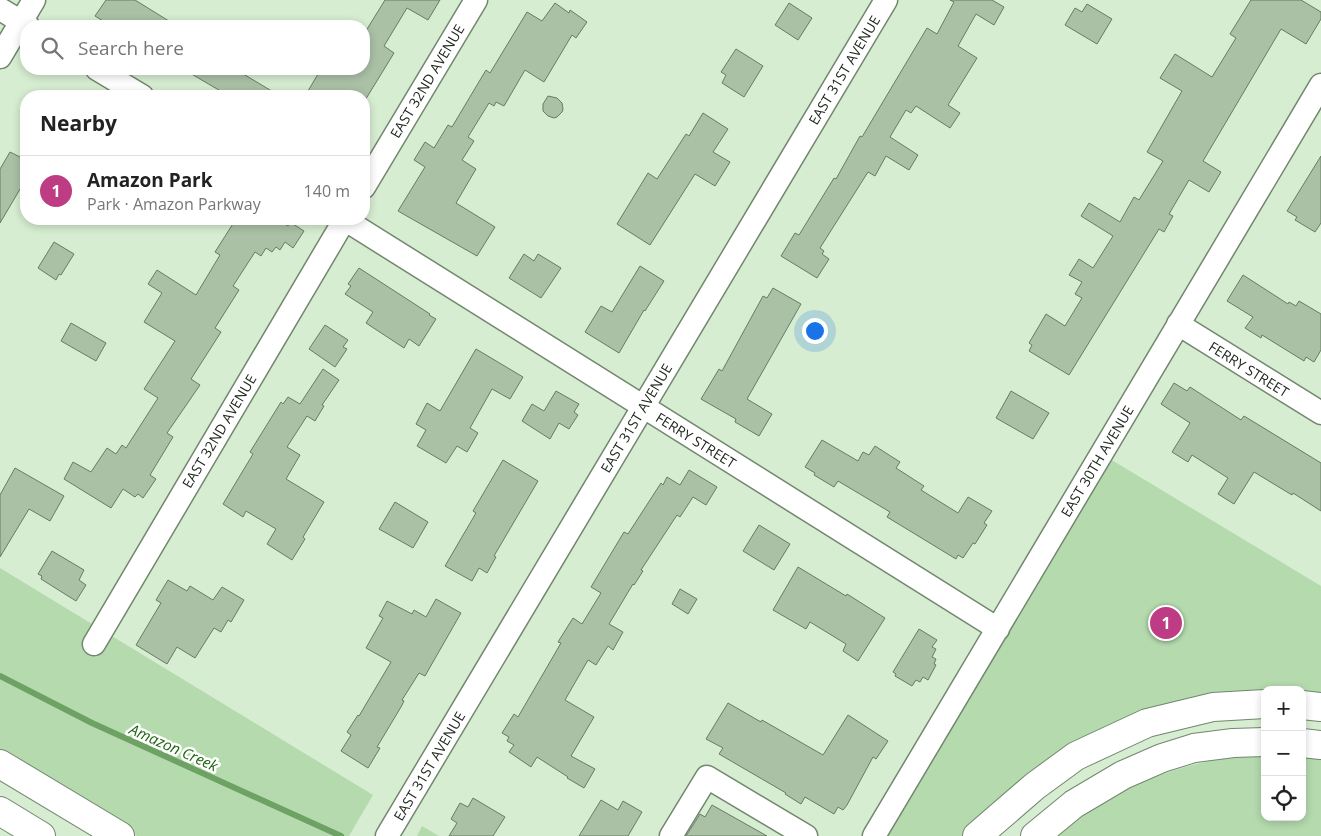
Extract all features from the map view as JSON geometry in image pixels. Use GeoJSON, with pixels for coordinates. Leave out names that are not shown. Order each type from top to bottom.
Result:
{"type":"FeatureCollection","features":[{"type":"Feature","properties":{"kind":"main road"},"geometry":{"type":"LineString","coordinates":[[977,836],[1035,786],[1076,756],[1147,723],[1213,707],[1261,704]]}},
{"type":"Feature","properties":{"kind":"main road"},"geometry":{"type":"LineString","coordinates":[[1306,705],[1321,707]]}},
{"type":"Feature","properties":{"kind":"main road"},"geometry":{"type":"LineString","coordinates":[[1035,836],[1074,804],[1123,775],[1162,758],[1194,748],[1233,743],[1261,742]]}},
{"type":"Feature","properties":{"kind":"main road"},"geometry":{"type":"LineString","coordinates":[[1306,743],[1321,745]]}},
{"type":"Feature","properties":{"kind":"main road"},"geometry":{"type":"LineString","coordinates":[[0,764],[120,836]]}},
{"type":"Feature","properties":{"kind":"main road"},"geometry":{"type":"LineString","coordinates":[[0,812],[41,836]]}},
{"type":"Feature","properties":{"kind":"street"},"geometry":{"type":"LineString","coordinates":[[26,20],[34,0]]}},
{"type":"Feature","properties":{"kind":"street","name":"EAST 32ND AVENUE"},"geometry":{"type":"LineString","coordinates":[[370,177],[476,0]]}},
{"type":"Feature","properties":{"kind":"street","name":"EAST 31ST AVENUE"},"geometry":{"type":"LineString","coordinates":[[387,836],[886,0]]}},
{"type":"Feature","properties":{"kind":"street"},"geometry":{"type":"LineString","coordinates":[[0,9],[20,21]]}},
{"type":"Feature","properties":{"kind":"street"},"geometry":{"type":"LineString","coordinates":[[0,57],[20,31]]}},
{"type":"Feature","properties":{"kind":"street"},"geometry":{"type":"LineString","coordinates":[[107,75],[132,90]]}},
{"type":"Feature","properties":{"kind":"street","name":"EAST 30TH AVENUE"},"geometry":{"type":"LineString","coordinates":[[874,836],[1321,85]]}},
{"type":"Feature","properties":{"kind":"street","name":"EAST 32ND AVENUE"},"geometry":{"type":"LineString","coordinates":[[94,644],[341,225]]}},
{"type":"Feature","properties":{"kind":"street","name":"FERRY STREET"},"geometry":{"type":"LineString","coordinates":[[355,225],[998,629]]}},
{"type":"Feature","properties":{"kind":"street","name":"FERRY STREET"},"geometry":{"type":"LineString","coordinates":[[1178,324],[1321,413]]}},
{"type":"Feature","properties":{"kind":"street"},"geometry":{"type":"LineString","coordinates":[[671,836],[707,777],[806,836]]}},
{"type":"Feature","properties":{"kind":"green space"},"geometry":{"type":"Polygon","coordinates":[[[1110,459],[1321,586],[1321,695],[1306,694],[1306,686],[1261,686],[1261,694],[1022,783],[962,836],[881,836],[1110,459]]]}},
{"type":"Feature","properties":{"kind":"green space"},"geometry":{"type":"Polygon","coordinates":[[[0,568],[373,795],[349,836],[137,836],[0,751],[0,568]]]}},
{"type":"Feature","properties":{"kind":"green space"},"geometry":{"type":"Polygon","coordinates":[[[1261,754],[1261,821],[1306,821],[1306,755],[1321,757],[1321,836],[1051,836],[1104,801],[1147,780],[1193,765],[1240,756],[1261,754]]]}},
{"type":"Feature","properties":{"kind":"green space"},"geometry":{"type":"Polygon","coordinates":[[[422,826],[439,836],[417,836],[422,826]]]}},
{"type":"Feature","properties":{"kind":"building"},"geometry":{"type":"Polygon","coordinates":[[[106,0],[135,0],[167,20],[101,20],[95,16],[106,0]]]}},
{"type":"Feature","properties":{"kind":"building"},"geometry":{"type":"Polygon","coordinates":[[[385,0],[440,0],[428,20],[407,8],[384,46],[394,53],[370,92],[370,90],[309,90],[317,75],[370,75],[370,24],[385,0]]]}},
{"type":"Feature","properties":{"kind":"building"},"geometry":{"type":"Polygon","coordinates":[[[950,0],[992,0],[1004,7],[994,25],[976,14],[958,46],[977,58],[948,105],[960,113],[950,128],[916,106],[911,113],[906,110],[890,137],[918,155],[909,170],[886,156],[875,176],[868,172],[820,248],[824,251],[822,254],[829,259],[817,278],[781,256],[795,233],[799,235],[834,178],[836,179],[860,136],[862,137],[927,28],[937,34],[954,2],[950,0]]]}},
{"type":"Feature","properties":{"kind":"building"},"geometry":{"type":"Polygon","coordinates":[[[1251,0],[1301,0],[1321,12],[1321,19],[1306,44],[1281,29],[1203,161],[1221,172],[1209,192],[1189,180],[1169,214],[1173,216],[1164,232],[1159,229],[1069,375],[1029,351],[1032,345],[1029,343],[1046,314],[1065,326],[1082,298],[1075,294],[1082,282],[1069,275],[1079,259],[1093,268],[1113,236],[1081,216],[1089,203],[1120,222],[1134,197],[1139,200],[1163,161],[1147,152],[1182,91],[1160,78],[1175,54],[1212,77],[1236,38],[1230,34],[1251,0]]]}},
{"type":"Feature","properties":{"kind":"building"},"geometry":{"type":"Polygon","coordinates":[[[555,3],[569,13],[570,10],[587,22],[576,38],[572,35],[544,82],[525,70],[504,106],[496,102],[494,106],[489,103],[468,137],[474,141],[462,160],[476,169],[456,203],[495,227],[477,256],[398,211],[425,167],[414,160],[425,142],[434,148],[448,125],[452,127],[486,70],[490,73],[527,12],[542,21],[555,3]]]}},
{"type":"Feature","properties":{"kind":"building"},"geometry":{"type":"Polygon","coordinates":[[[789,3],[812,18],[798,40],[775,25],[789,3]]]}},
{"type":"Feature","properties":{"kind":"building"},"geometry":{"type":"Polygon","coordinates":[[[1087,4],[1112,19],[1097,44],[1065,25],[1075,8],[1082,12],[1087,4]]]}},
{"type":"Feature","properties":{"kind":"building"},"geometry":{"type":"Polygon","coordinates":[[[736,49],[763,66],[744,97],[722,83],[726,75],[721,72],[736,49]]]}},
{"type":"Feature","properties":{"kind":"building"},"geometry":{"type":"Polygon","coordinates":[[[193,75],[245,75],[270,90],[219,90],[193,75]]]}},
{"type":"Feature","properties":{"kind":"building"},"geometry":{"type":"Polygon","coordinates":[[[548,96],[557,98],[562,103],[562,112],[557,117],[548,116],[543,111],[543,104],[548,96]]]}},
{"type":"Feature","properties":{"kind":"building"},"geometry":{"type":"Polygon","coordinates":[[[703,113],[728,129],[713,152],[730,162],[715,186],[695,174],[650,245],[617,224],[648,173],[657,179],[686,134],[689,136],[703,113]]]}},
{"type":"Feature","properties":{"kind":"building"},"geometry":{"type":"Polygon","coordinates":[[[10,152],[20,157],[20,189],[0,223],[0,169],[10,152]]]}},
{"type":"Feature","properties":{"kind":"building"},"geometry":{"type":"Polygon","coordinates":[[[1321,156],[1321,223],[1315,232],[1295,220],[1297,217],[1287,211],[1321,156]]]}},
{"type":"Feature","properties":{"kind":"building"},"geometry":{"type":"Polygon","coordinates":[[[232,225],[295,225],[304,231],[293,248],[285,242],[280,250],[276,247],[272,252],[266,248],[261,256],[255,252],[233,286],[239,290],[215,328],[221,332],[191,379],[200,385],[167,433],[173,437],[150,475],[156,479],[143,498],[138,494],[135,497],[123,489],[111,508],[64,479],[73,462],[91,472],[107,448],[116,454],[122,445],[126,448],[158,398],[144,389],[175,341],[144,322],[162,293],[148,284],[157,270],[196,295],[220,255],[215,252],[232,225]]]}},
{"type":"Feature","properties":{"kind":"building"},"geometry":{"type":"Polygon","coordinates":[[[54,242],[74,254],[56,280],[38,268],[54,242]]]}},
{"type":"Feature","properties":{"kind":"building"},"geometry":{"type":"Polygon","coordinates":[[[524,254],[534,261],[538,254],[561,268],[541,298],[509,278],[524,254]]]}},
{"type":"Feature","properties":{"kind":"building"},"geometry":{"type":"Polygon","coordinates":[[[640,266],[664,281],[644,310],[619,353],[585,332],[601,306],[612,312],[640,266]]]}},
{"type":"Feature","properties":{"kind":"building"},"geometry":{"type":"Polygon","coordinates":[[[359,268],[436,319],[419,346],[409,339],[404,348],[366,323],[373,312],[345,294],[351,286],[348,284],[359,268]]]}},
{"type":"Feature","properties":{"kind":"building"},"geometry":{"type":"Polygon","coordinates":[[[1243,275],[1288,304],[1289,302],[1296,306],[1299,301],[1321,314],[1321,350],[1314,362],[1306,357],[1304,361],[1262,335],[1261,338],[1245,328],[1253,317],[1227,301],[1243,275]]]}},
{"type":"Feature","properties":{"kind":"building"},"geometry":{"type":"Polygon","coordinates":[[[773,288],[801,304],[747,399],[772,414],[759,436],[735,422],[736,419],[701,399],[719,369],[722,371],[763,296],[767,298],[773,288]]]}},
{"type":"Feature","properties":{"kind":"building"},"geometry":{"type":"Polygon","coordinates":[[[71,323],[106,343],[96,361],[61,341],[71,323]]]}},
{"type":"Feature","properties":{"kind":"building"},"geometry":{"type":"Polygon","coordinates":[[[325,325],[348,340],[343,347],[347,349],[335,367],[309,349],[325,325]]]}},
{"type":"Feature","properties":{"kind":"building"},"geometry":{"type":"Polygon","coordinates":[[[476,349],[523,377],[510,399],[492,389],[470,428],[478,433],[467,452],[457,446],[446,463],[417,446],[426,430],[416,424],[427,403],[440,411],[476,349]]]}},
{"type":"Feature","properties":{"kind":"building"},"geometry":{"type":"Polygon","coordinates":[[[323,369],[339,380],[322,405],[324,406],[315,421],[307,416],[287,447],[300,455],[286,479],[324,502],[292,560],[267,544],[276,529],[246,511],[243,517],[223,504],[253,454],[250,452],[281,402],[283,404],[288,397],[300,404],[323,369]]]}},
{"type":"Feature","properties":{"kind":"building"},"geometry":{"type":"Polygon","coordinates":[[[1174,383],[1187,391],[1190,387],[1241,420],[1244,416],[1321,463],[1321,511],[1254,472],[1234,504],[1218,494],[1228,478],[1192,455],[1188,462],[1172,452],[1190,423],[1161,404],[1174,383]]]}},
{"type":"Feature","properties":{"kind":"building"},"geometry":{"type":"Polygon","coordinates":[[[556,391],[579,404],[574,412],[578,415],[569,429],[559,423],[550,439],[522,421],[532,404],[544,411],[556,391]]]}},
{"type":"Feature","properties":{"kind":"building"},"geometry":{"type":"Polygon","coordinates":[[[1011,391],[1049,413],[1033,439],[996,418],[1011,391]]]}},
{"type":"Feature","properties":{"kind":"building"},"geometry":{"type":"Polygon","coordinates":[[[822,440],[858,461],[863,452],[869,455],[875,446],[900,462],[896,468],[924,486],[921,490],[958,513],[968,497],[992,511],[984,523],[987,525],[963,558],[958,555],[956,559],[887,517],[890,512],[838,481],[834,487],[814,475],[815,473],[805,467],[822,440]]]}},
{"type":"Feature","properties":{"kind":"building"},"geometry":{"type":"Polygon","coordinates":[[[503,460],[538,481],[494,556],[496,557],[487,573],[479,568],[472,581],[445,566],[476,513],[473,511],[503,460]]]}},
{"type":"Feature","properties":{"kind":"building"},"geometry":{"type":"Polygon","coordinates":[[[15,468],[64,496],[50,521],[29,509],[0,557],[0,495],[15,468]]]}},
{"type":"Feature","properties":{"kind":"building"},"geometry":{"type":"Polygon","coordinates":[[[689,470],[717,487],[706,505],[693,497],[680,517],[677,515],[609,624],[623,632],[613,650],[608,646],[596,665],[588,660],[565,700],[594,717],[571,756],[595,769],[584,788],[537,757],[531,767],[509,752],[514,745],[507,741],[509,737],[502,733],[514,714],[518,717],[561,643],[558,642],[573,618],[582,624],[601,593],[591,587],[624,532],[628,534],[661,483],[663,485],[667,477],[680,485],[689,470]]]}},
{"type":"Feature","properties":{"kind":"building"},"geometry":{"type":"Polygon","coordinates":[[[395,502],[428,522],[413,548],[379,529],[395,502]]]}},
{"type":"Feature","properties":{"kind":"building"},"geometry":{"type":"Polygon","coordinates":[[[759,525],[790,544],[774,570],[743,551],[759,525]]]}},
{"type":"Feature","properties":{"kind":"building"},"geometry":{"type":"Polygon","coordinates":[[[52,551],[84,570],[79,580],[86,585],[76,601],[41,579],[42,576],[38,574],[52,551]]]}},
{"type":"Feature","properties":{"kind":"building"},"geometry":{"type":"Polygon","coordinates":[[[798,567],[885,618],[858,661],[843,651],[846,644],[810,622],[806,629],[773,610],[798,567]]]}},
{"type":"Feature","properties":{"kind":"building"},"geometry":{"type":"Polygon","coordinates":[[[168,580],[187,591],[190,586],[213,600],[222,587],[244,600],[231,622],[228,620],[221,632],[214,628],[195,658],[177,647],[167,664],[136,645],[161,603],[156,600],[168,580]]]}},
{"type":"Feature","properties":{"kind":"building"},"geometry":{"type":"Polygon","coordinates":[[[680,589],[697,599],[688,614],[672,604],[680,589]]]}},
{"type":"Feature","properties":{"kind":"building"},"geometry":{"type":"Polygon","coordinates":[[[436,599],[461,613],[425,676],[419,673],[402,700],[404,701],[377,747],[380,748],[368,768],[341,751],[351,735],[347,732],[359,716],[391,662],[366,648],[383,618],[379,616],[387,601],[412,614],[414,610],[426,617],[436,599]]]}},
{"type":"Feature","properties":{"kind":"building"},"geometry":{"type":"Polygon","coordinates":[[[919,629],[937,640],[932,647],[936,649],[932,657],[936,659],[934,664],[936,665],[928,680],[923,677],[920,682],[916,680],[912,686],[895,676],[896,674],[893,672],[919,629]]]}},
{"type":"Feature","properties":{"kind":"building"},"geometry":{"type":"Polygon","coordinates":[[[728,703],[823,755],[848,715],[888,741],[876,759],[873,757],[847,805],[843,810],[838,807],[834,814],[805,797],[801,804],[786,793],[719,754],[723,748],[706,739],[728,703]]]}},
{"type":"Feature","properties":{"kind":"building"},"geometry":{"type":"Polygon","coordinates":[[[473,798],[505,817],[493,836],[449,836],[457,823],[451,819],[460,803],[468,807],[473,798]]]}},
{"type":"Feature","properties":{"kind":"building"},"geometry":{"type":"Polygon","coordinates":[[[601,800],[618,810],[623,801],[642,812],[628,836],[579,836],[601,800]]]}},
{"type":"Feature","properties":{"kind":"building"},"geometry":{"type":"Polygon","coordinates":[[[712,805],[767,836],[686,836],[700,814],[705,817],[712,805]]]}},
{"type":"Feature","properties":{"kind":"waterway","name":"Amazon Creek"},"geometry":{"type":"LineString","coordinates":[[0,676],[92,723],[341,836]]}},
{"type":"Feature","properties":{"kind":"place","name":"Amazon Park"},"geometry":{"type":"Point","coordinates":[1166,623]}}]}
